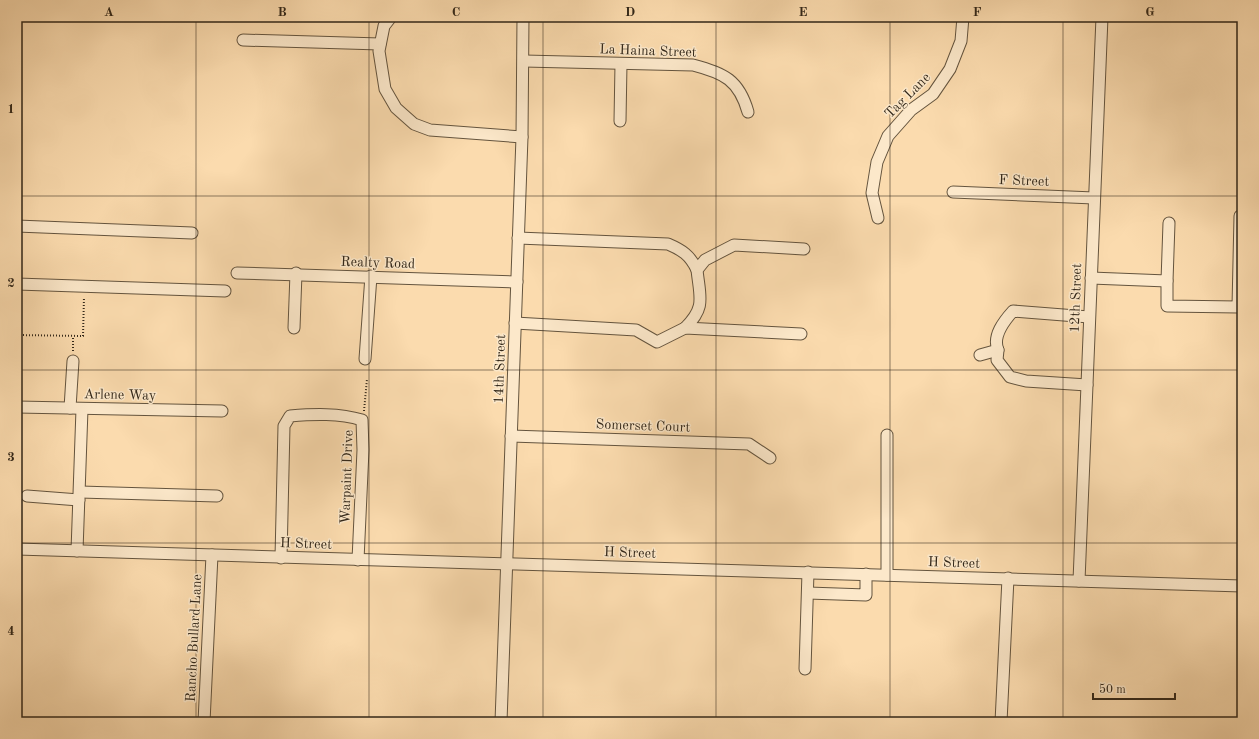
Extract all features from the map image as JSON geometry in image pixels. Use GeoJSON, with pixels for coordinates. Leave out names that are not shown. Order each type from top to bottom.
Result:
{"type":"FeatureCollection","features":[{"type":"Feature","properties":{"kind":"street"},"geometry":{"type":"LineString","coordinates":[[391,17],[384,26],[379,51],[385,89],[396,108],[414,124],[430,130],[522,137]]}},
{"type":"Feature","properties":{"kind":"street","name":"14th Street"},"geometry":{"type":"LineString","coordinates":[[501,722],[522,137],[524,61],[523,17]]}},
{"type":"Feature","properties":{"kind":"street","name":"Tag Lane"},"geometry":{"type":"LineString","coordinates":[[878,218],[872,193],[877,162],[885,142],[888,135],[911,110],[933,94],[950,69],[961,41],[963,17]]}},
{"type":"Feature","properties":{"kind":"street","name":"12th Street"},"geometry":{"type":"LineString","coordinates":[[1079,581],[1102,17]]}},
{"type":"Feature","properties":{"kind":"street"},"geometry":{"type":"LineString","coordinates":[[243,40],[380,44]]}},
{"type":"Feature","properties":{"kind":"street","name":"La Haina Street"},"geometry":{"type":"LineString","coordinates":[[524,61],[693,65],[716,71],[729,78],[744,98],[748,112]]}},
{"type":"Feature","properties":{"kind":"street"},"geometry":{"type":"LineString","coordinates":[[620,121],[622,64]]}},
{"type":"Feature","properties":{"kind":"street","name":"F Street"},"geometry":{"type":"LineString","coordinates":[[953,192],[1094,198]]}},
{"type":"Feature","properties":{"kind":"street"},"geometry":{"type":"LineString","coordinates":[[1169,224],[1167,306],[1240,310],[1240,216],[1242,216]]}},
{"type":"Feature","properties":{"kind":"street"},"geometry":{"type":"LineString","coordinates":[[17,226],[192,233]]}},
{"type":"Feature","properties":{"kind":"street"},"geometry":{"type":"LineString","coordinates":[[515,323],[636,330],[657,342],[685,328],[695,318],[700,306],[697,270],[692,259],[685,252],[668,244],[518,238]]}},
{"type":"Feature","properties":{"kind":"street"},"geometry":{"type":"LineString","coordinates":[[697,270],[705,260],[734,245],[804,248]]}},
{"type":"Feature","properties":{"kind":"street","name":"Realty Road"},"geometry":{"type":"LineString","coordinates":[[237,273],[296,273],[517,282]]}},
{"type":"Feature","properties":{"kind":"street"},"geometry":{"type":"LineString","coordinates":[[294,328],[296,273]]}},
{"type":"Feature","properties":{"kind":"street"},"geometry":{"type":"LineString","coordinates":[[365,360],[371,276]]}},
{"type":"Feature","properties":{"kind":"street"},"geometry":{"type":"LineString","coordinates":[[1091,278],[1167,281]]}},
{"type":"Feature","properties":{"kind":"street"},"geometry":{"type":"LineString","coordinates":[[17,284],[225,291]]}},
{"type":"Feature","properties":{"kind":"street"},"geometry":{"type":"LineString","coordinates":[[1087,385],[1026,381],[1010,377],[997,360],[998,337],[1001,325],[1013,311],[1089,317]]}},
{"type":"Feature","properties":{"kind":"street"},"geometry":{"type":"LineString","coordinates":[[685,328],[801,334]]}},
{"type":"Feature","properties":{"kind":"street"},"geometry":{"type":"LineString","coordinates":[[980,355],[998,350]]}},
{"type":"Feature","properties":{"kind":"street"},"geometry":{"type":"LineString","coordinates":[[70,408],[73,361]]}},
{"type":"Feature","properties":{"kind":"street","name":"Arlene Way"},"geometry":{"type":"LineString","coordinates":[[17,407],[222,411]]}},
{"type":"Feature","properties":{"kind":"street"},"geometry":{"type":"LineString","coordinates":[[77,551],[82,409]]}},
{"type":"Feature","properties":{"kind":"street","name":"Warpaint Drive"},"geometry":{"type":"LineString","coordinates":[[281,558],[284,426],[290,416],[348,416],[362,420],[364,450],[358,560]]}},
{"type":"Feature","properties":{"kind":"street"},"geometry":{"type":"LineString","coordinates":[[887,435],[887,575]]}},
{"type":"Feature","properties":{"kind":"street","name":"Somerset Court"},"geometry":{"type":"LineString","coordinates":[[511,436],[749,444],[770,458]]}},
{"type":"Feature","properties":{"kind":"street"},"geometry":{"type":"LineString","coordinates":[[27,496],[217,496]]}},
{"type":"Feature","properties":{"kind":"street","name":"H Street"},"geometry":{"type":"LineString","coordinates":[[17,549],[1242,586]]}},
{"type":"Feature","properties":{"kind":"street","name":"Rancho Bullard Lane"},"geometry":{"type":"LineString","coordinates":[[204,722],[212,555]]}},
{"type":"Feature","properties":{"kind":"street"},"geometry":{"type":"LineString","coordinates":[[805,669],[808,572]]}},
{"type":"Feature","properties":{"kind":"street"},"geometry":{"type":"LineString","coordinates":[[808,593],[866,595],[866,574]]}},
{"type":"Feature","properties":{"kind":"street"},"geometry":{"type":"LineString","coordinates":[[1001,722],[1008,578]]}},
{"type":"Feature","properties":{"kind":"path"},"geometry":{"type":"LineString","coordinates":[[17,335],[83,336],[84,286]]}},
{"type":"Feature","properties":{"kind":"path"},"geometry":{"type":"LineString","coordinates":[[73,336],[73,361]]}},
{"type":"Feature","properties":{"kind":"path"},"geometry":{"type":"LineString","coordinates":[[362,420],[366,404],[367,380]]}}]}
